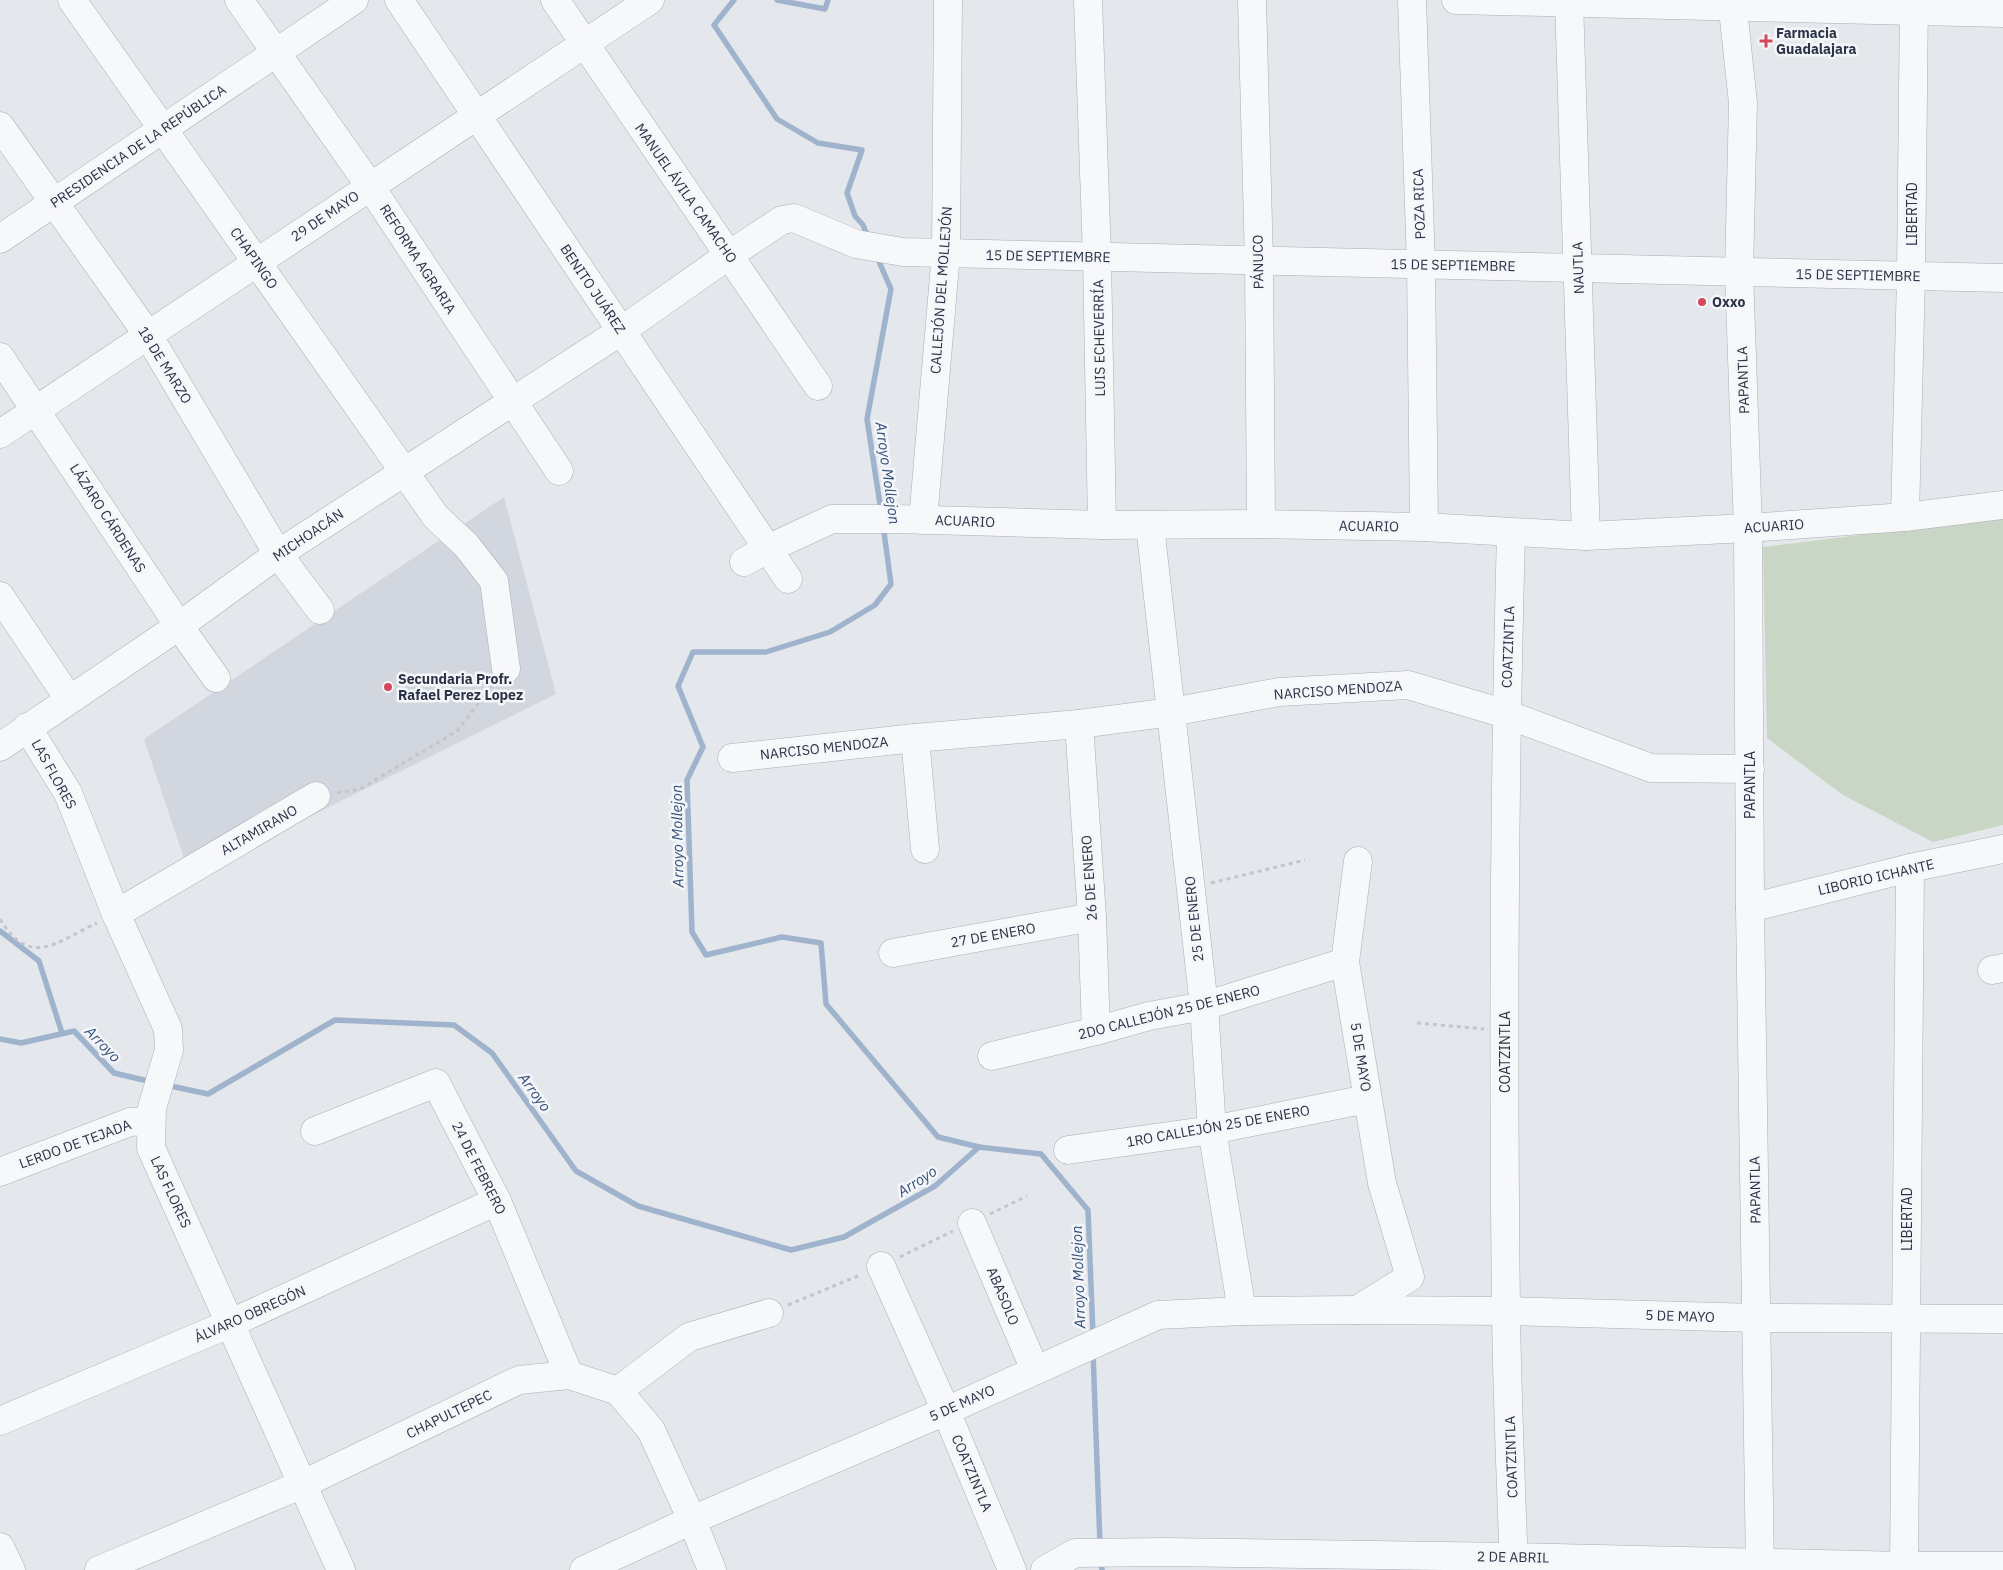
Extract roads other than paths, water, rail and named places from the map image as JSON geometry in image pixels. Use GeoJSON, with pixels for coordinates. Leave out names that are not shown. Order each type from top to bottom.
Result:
{"type":"FeatureCollection","features":[{"type":"Feature","properties":{"kind":"street","name":"CHAPINGO"},"geometry":{"type":"LineString","coordinates":[[72,0],[436,517],[466,545],[494,581],[506,669]]}},
{"type":"Feature","properties":{"kind":"street","name":"REFORMA AGRARIA"},"geometry":{"type":"LineString","coordinates":[[239,0],[370,186],[560,471]]}},
{"type":"Feature","properties":{"kind":"street","name":"PRESIDENCIA DE LA REPÚBLICA"},"geometry":{"type":"LineString","coordinates":[[0,239],[354,0]]}},
{"type":"Feature","properties":{"kind":"street","name":"BENITO JUÁREZ"},"geometry":{"type":"LineString","coordinates":[[399,0],[621,331],[756,556],[788,579]]}},
{"type":"Feature","properties":{"kind":"street","name":"MANUEL ÁVILA CAMACHO"},"geometry":{"type":"LineString","coordinates":[[555,0],[818,386]]}},
{"type":"Feature","properties":{"kind":"street","name":"29 DE MAYO"},"geometry":{"type":"LineString","coordinates":[[0,434],[650,0]]}},
{"type":"Feature","properties":{"kind":"street","name":"CALLEJÓN DEL MOLLEJÓN"},"geometry":{"type":"LineString","coordinates":[[923,520],[946,253],[948,0]]}},
{"type":"Feature","properties":{"kind":"street","name":"LUIS ECHEVERRÍA"},"geometry":{"type":"LineString","coordinates":[[1088,0],[1098,257],[1102,525]]}},
{"type":"Feature","properties":{"kind":"street","name":"PÁNUCO"},"geometry":{"type":"LineString","coordinates":[[1252,0],[1259,260],[1261,524]]}},
{"type":"Feature","properties":{"kind":"street","name":"POZA RICA"},"geometry":{"type":"LineString","coordinates":[[1412,0],[1421,265],[1424,527]]}},
{"type":"Feature","properties":{"kind":"street"},"geometry":{"type":"LineString","coordinates":[[1456,0],[1913,6],[2003,13]]}},
{"type":"Feature","properties":{"kind":"street","name":"NAUTLA"},"geometry":{"type":"LineString","coordinates":[[1569,1],[1586,536]]}},
{"type":"Feature","properties":{"kind":"street","name":"PAPANTLA"},"geometry":{"type":"LineString","coordinates":[[1733,3],[1743,102],[1739,272],[1748,528],[1750,908],[1760,1566]]}},
{"type":"Feature","properties":{"kind":"street","name":"LIBERTAD"},"geometry":{"type":"LineString","coordinates":[[1906,517],[1911,276],[1913,6]]}},
{"type":"Feature","properties":{"kind":"street","name":"18 DE MARZO"},"geometry":{"type":"LineString","coordinates":[[0,126],[148,335],[278,554],[320,610]]}},
{"type":"Feature","properties":{"kind":"street","name":"15 DE SEPTIEMBRE"},"geometry":{"type":"LineString","coordinates":[[794,218],[856,244],[903,252],[2003,278]]}},
{"type":"Feature","properties":{"kind":"street","name":"MICHOACÁN"},"geometry":{"type":"LineString","coordinates":[[0,747],[179,626],[278,554],[621,331],[729,254],[782,220],[794,218]]}},
{"type":"Feature","properties":{"kind":"street","name":"LÁZARO CÁRDENAS"},"geometry":{"type":"LineString","coordinates":[[0,357],[179,626],[216,678]]}},
{"type":"Feature","properties":{"kind":"street","name":"ACUARIO"},"geometry":{"type":"LineString","coordinates":[[756,556],[832,519],[1150,526],[1261,524],[1424,527],[1586,536],[1748,528],[1906,517],[2003,505]]}},
{"type":"Feature","properties":{"kind":"street","name":"25 DE ENERO"},"geometry":{"type":"LineString","coordinates":[[1150,526],[1204,1006],[1212,1130],[1242,1311]]}},
{"type":"Feature","properties":{"kind":"street","name":"COATZINTLA"},"geometry":{"type":"LineString","coordinates":[[1511,533],[1506,714],[1504,1031],[1506,1311],[1514,1563]]}},
{"type":"Feature","properties":{"kind":"street"},"geometry":{"type":"LineString","coordinates":[[0,596],[69,699]]}},
{"type":"Feature","properties":{"kind":"street","name":"NARCISO MENDOZA"},"geometry":{"type":"LineString","coordinates":[[732,758],[915,738],[1079,724],[1172,712],[1279,692],[1408,686],[1506,714],[1651,768],[1750,769]]}},
{"type":"Feature","properties":{"kind":"street","name":"26 DE ENERO"},"geometry":{"type":"LineString","coordinates":[[1079,724],[1092,917],[1096,1031]]}},
{"type":"Feature","properties":{"kind":"street","name":"LAS FLORES"},"geometry":{"type":"LineString","coordinates":[[27,727],[68,794],[116,914],[168,1029],[169,1050],[151,1114],[151,1148],[342,1570]]}},
{"type":"Feature","properties":{"kind":"street"},"geometry":{"type":"LineString","coordinates":[[915,738],[925,849]]}},
{"type":"Feature","properties":{"kind":"street","name":"ALTAMIRANO"},"geometry":{"type":"LineString","coordinates":[[116,914],[316,796]]}},
{"type":"Feature","properties":{"kind":"street","name":"LIBORIO ICHANTE"},"geometry":{"type":"LineString","coordinates":[[1750,908],[1910,868],[2003,849]]}},
{"type":"Feature","properties":{"kind":"street","name":"5 DE MAYO"},"geometry":{"type":"LineString","coordinates":[[1357,1310],[1410,1277],[1382,1183],[1345,962],[1358,860]]}},
{"type":"Feature","properties":{"kind":"street","name":"LIBERTAD"},"geometry":{"type":"LineString","coordinates":[[1904,1568],[1910,868]]}},
{"type":"Feature","properties":{"kind":"street","name":"27 DE ENERO"},"geometry":{"type":"LineString","coordinates":[[893,952],[1092,917]]}},
{"type":"Feature","properties":{"kind":"street","name":"2DO CALLEJÓN 25 DE ENERO"},"geometry":{"type":"LineString","coordinates":[[992,1056],[1149,1016],[1204,1006],[1345,962]]}},
{"type":"Feature","properties":{"kind":"street","name":"24 DE FEBRERO"},"geometry":{"type":"LineString","coordinates":[[315,1131],[436,1083],[497,1200],[569,1375]]}},
{"type":"Feature","properties":{"kind":"street","name":"1RO CALLEJÓN 25 DE ENERO"},"geometry":{"type":"LineString","coordinates":[[1068,1150],[1212,1130],[1368,1099]]}},
{"type":"Feature","properties":{"kind":"street","name":"LERDO DE TEJADA"},"geometry":{"type":"LineString","coordinates":[[0,1172],[151,1114]]}},
{"type":"Feature","properties":{"kind":"street","name":"ÁLVARO OBREGÓN"},"geometry":{"type":"LineString","coordinates":[[0,1421],[231,1323],[497,1200]]}},
{"type":"Feature","properties":{"kind":"street","name":"ABASOLO"},"geometry":{"type":"LineString","coordinates":[[972,1222],[1044,1366]]}},
{"type":"Feature","properties":{"kind":"street","name":"COATZINTLA"},"geometry":{"type":"LineString","coordinates":[[881,1266],[946,1411],[1012,1570]]}},
{"type":"Feature","properties":{"kind":"street","name":"5 DE MAYO"},"geometry":{"type":"LineString","coordinates":[[584,1570],[692,1520],[946,1411],[1158,1315],[1242,1311],[1357,1310],[1506,1311],[1757,1318],[2003,1319]]}},
{"type":"Feature","properties":{"kind":"street"},"geometry":{"type":"LineString","coordinates":[[712,1570],[692,1520],[651,1430],[618,1391],[689,1338],[769,1314]]}},
{"type":"Feature","properties":{"kind":"street","name":"CHAPULTEPEC"},"geometry":{"type":"LineString","coordinates":[[98,1570],[303,1484],[519,1380],[569,1375],[618,1391]]}},
{"type":"Feature","properties":{"kind":"street"},"geometry":{"type":"LineString","coordinates":[[0,1547],[11,1570]]}},
{"type":"Feature","properties":{"kind":"street","name":"2 DE ABRIL"},"geometry":{"type":"LineString","coordinates":[[1045,1570],[1075,1553],[1165,1552],[1205,1561],[1904,1568],[2003,1566]]}},
{"type":"Feature","properties":{"kind":"waterway","name":"Arroyo Mollejon"},"geometry":{"type":"LineString","coordinates":[[734,0],[714,25],[777,119],[818,143],[862,150],[847,193],[855,216],[863,225],[868,237]]}},
{"type":"Feature","properties":{"kind":"waterway","name":"Arroyo Mollejon"},"geometry":{"type":"LineString","coordinates":[[777,0],[825,9],[828,0]]}},
{"type":"Feature","properties":{"kind":"waterway","name":"Arroyo Mollejon"},"geometry":{"type":"LineString","coordinates":[[877,257],[891,289],[867,419],[881,511]]}},
{"type":"Feature","properties":{"kind":"waterway","name":"Arroyo Mollejon"},"geometry":{"type":"LineString","coordinates":[[883,525],[891,584],[875,605],[830,632],[766,652],[693,652],[678,686],[703,747],[687,780],[692,932],[706,955],[782,937],[821,943],[826,1004],[938,1137],[979,1147],[1041,1154],[1088,1210],[1093,1335]]}},
{"type":"Feature","properties":{"kind":"waterway","name":"Arroyo"},"geometry":{"type":"LineString","coordinates":[[0,931],[39,961],[62,1033]]}},
{"type":"Feature","properties":{"kind":"waterway","name":"Arroyo"},"geometry":{"type":"LineString","coordinates":[[166,1085],[208,1094],[335,1020],[454,1025],[492,1053],[576,1171],[638,1206],[791,1250],[844,1237],[935,1186],[979,1147]]}},
{"type":"Feature","properties":{"kind":"waterway","name":"Arroyo"},"geometry":{"type":"LineString","coordinates":[[0,1039],[21,1043],[74,1031],[114,1073],[152,1082]]}},
{"type":"Feature","properties":{"kind":"waterway","name":"Arroyo Mollejon"},"geometry":{"type":"LineString","coordinates":[[1093,1352],[1100,1545]]}},
{"type":"Feature","properties":{"kind":"waterway","name":"Arroyo Mollejon"},"geometry":{"type":"LineString","coordinates":[[1101,1559],[1102,1570]]}},
{"type":"Feature","properties":{"kind":"place","name":"Farmacia Guadalajara"},"geometry":{"type":"Point","coordinates":[1766,41]}},
{"type":"Feature","properties":{"kind":"place","name":"Oxxo"},"geometry":{"type":"Point","coordinates":[1702,302]}},
{"type":"Feature","properties":{"kind":"place","name":"Secundaria Profr. Rafael Perez Lopez"},"geometry":{"type":"Point","coordinates":[388,687]}}]}
